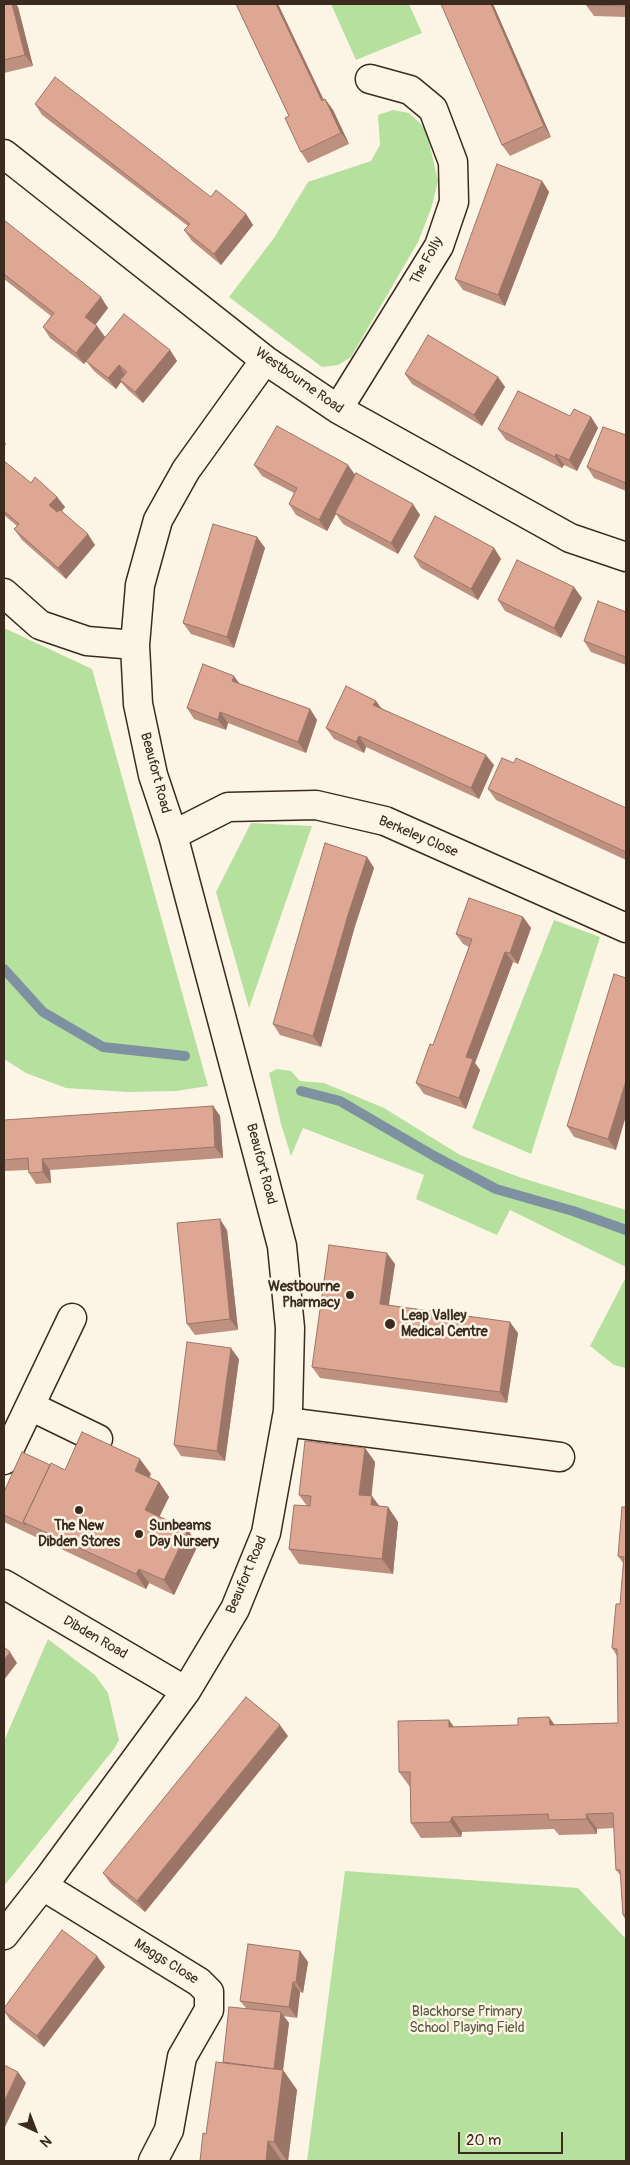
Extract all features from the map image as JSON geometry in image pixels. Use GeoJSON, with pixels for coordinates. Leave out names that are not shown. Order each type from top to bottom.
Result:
{"type":"FeatureCollection","features":[{"type":"Feature","properties":{"kind":"street","name":"The Folly"},"geometry":{"type":"LineString","coordinates":[[338,409],[439,246],[454,202],[453,162],[433,109],[410,90],[370,79]]}},
{"type":"Feature","properties":{"kind":"street","name":"Westbourne Road"},"geometry":{"type":"LineString","coordinates":[[4,154],[265,360],[338,409],[570,538],[626,557]]}},
{"type":"Feature","properties":{"kind":"street","name":"Beaufort Road"},"geometry":{"type":"LineString","coordinates":[[4,1935],[43,1886],[186,1691],[235,1609],[266,1533],[288,1411],[290,1328],[282,1246],[173,835],[153,775],[138,704],[135,645],[140,585],[158,520],[186,470],[265,360]]}},
{"type":"Feature","properties":{"kind":"street"},"geometry":{"type":"LineString","coordinates":[[4,592],[40,625],[87,641],[135,645]]}},
{"type":"Feature","properties":{"kind":"street","name":"Berkeley Close"},"geometry":{"type":"LineString","coordinates":[[173,835],[228,807],[316,805],[385,821],[626,928]]}},
{"type":"Feature","properties":{"kind":"street"},"geometry":{"type":"LineString","coordinates":[[4,1460],[72,1318]]}},
{"type":"Feature","properties":{"kind":"street"},"geometry":{"type":"LineString","coordinates":[[30,1406],[98,1439]]}},
{"type":"Feature","properties":{"kind":"street"},"geometry":{"type":"LineString","coordinates":[[286,1422],[560,1457]]}},
{"type":"Feature","properties":{"kind":"street","name":"Dibden Road"},"geometry":{"type":"LineString","coordinates":[[4,1584],[186,1691]]}},
{"type":"Feature","properties":{"kind":"street","name":"Maggs Close"},"geometry":{"type":"LineString","coordinates":[[43,1886],[199,1982],[210,1992],[209,2010],[182,2056],[170,2130],[152,2161]]}},
{"type":"Feature","properties":{"kind":"green space"},"geometry":{"type":"Polygon","coordinates":[[[331,4],[409,4],[422,33],[356,60],[331,4]]]}},
{"type":"Feature","properties":{"kind":"green space"},"geometry":{"type":"Polygon","coordinates":[[[393,110],[409,113],[426,129],[438,181],[431,209],[418,242],[351,357],[338,365],[322,367],[229,297],[274,238],[308,182],[371,161],[380,145],[378,115],[393,110]]]}},
{"type":"Feature","properties":{"kind":"green space"},"geometry":{"type":"Polygon","coordinates":[[[4,628],[92,669],[208,1086],[176,1091],[128,1092],[66,1088],[26,1073],[4,1059],[4,628]]]}},
{"type":"Feature","properties":{"kind":"green space"},"geometry":{"type":"Polygon","coordinates":[[[251,823],[312,826],[249,1008],[216,892],[251,823]]]}},
{"type":"Feature","properties":{"kind":"green space"},"geometry":{"type":"Polygon","coordinates":[[[554,920],[600,937],[531,1154],[472,1128],[554,920]]]}},
{"type":"Feature","properties":{"kind":"green space"},"geometry":{"type":"Polygon","coordinates":[[[277,1069],[291,1071],[300,1081],[324,1083],[384,1108],[460,1155],[522,1178],[626,1210],[626,1267],[510,1210],[497,1235],[416,1199],[424,1175],[303,1128],[291,1156],[269,1073],[277,1069]]]}},
{"type":"Feature","properties":{"kind":"green space"},"geometry":{"type":"Polygon","coordinates":[[[626,1277],[626,1368],[614,1365],[590,1346],[626,1277]]]}},
{"type":"Feature","properties":{"kind":"green space"},"geometry":{"type":"Polygon","coordinates":[[[48,1639],[95,1675],[108,1693],[119,1740],[114,1749],[4,1886],[4,1741],[48,1639]]]}},
{"type":"Feature","properties":{"kind":"green space","name":"Blackhorse Primary School Playing Field"},"geometry":{"type":"Polygon","coordinates":[[[345,1871],[578,1888],[626,1939],[626,2161],[307,2161],[345,1871]]]}},
{"type":"Feature","properties":{"kind":"building"},"geometry":{"type":"Polygon","coordinates":[[[4,4],[12,4],[25,55],[4,60],[4,4]]]}},
{"type":"Feature","properties":{"kind":"building"},"geometry":{"type":"Polygon","coordinates":[[[236,4],[276,4],[322,101],[325,99],[341,133],[301,152],[285,118],[289,116],[236,4]]]}},
{"type":"Feature","properties":{"kind":"building"},"geometry":{"type":"Polygon","coordinates":[[[441,4],[491,4],[544,126],[502,145],[441,4]]]}},
{"type":"Feature","properties":{"kind":"building"},"geometry":{"type":"Polygon","coordinates":[[[626,4],[626,6],[586,5],[626,4]]]}},
{"type":"Feature","properties":{"kind":"building"},"geometry":{"type":"Polygon","coordinates":[[[55,77],[211,197],[216,190],[246,214],[214,254],[184,230],[190,224],[35,104],[55,77]]]}},
{"type":"Feature","properties":{"kind":"building"},"geometry":{"type":"Polygon","coordinates":[[[497,164],[542,181],[498,295],[455,279],[497,164]]]}},
{"type":"Feature","properties":{"kind":"building"},"geometry":{"type":"Polygon","coordinates":[[[4,220],[101,297],[85,317],[97,326],[76,353],[43,327],[54,313],[4,274],[4,220]]]}},
{"type":"Feature","properties":{"kind":"building"},"geometry":{"type":"Polygon","coordinates":[[[124,314],[170,350],[135,392],[120,380],[127,372],[119,365],[108,378],[86,361],[124,314]]]}},
{"type":"Feature","properties":{"kind":"building"},"geometry":{"type":"Polygon","coordinates":[[[428,335],[498,377],[474,415],[405,374],[428,335]]]}},
{"type":"Feature","properties":{"kind":"building"},"geometry":{"type":"Polygon","coordinates":[[[518,391],[570,416],[574,409],[591,417],[569,460],[556,454],[555,457],[498,429],[518,391]]]}},
{"type":"Feature","properties":{"kind":"building"},"geometry":{"type":"Polygon","coordinates":[[[277,426],[348,465],[319,520],[289,504],[297,488],[254,465],[277,426]]]}},
{"type":"Feature","properties":{"kind":"building"},"geometry":{"type":"Polygon","coordinates":[[[603,427],[626,435],[626,483],[587,467],[603,427]]]}},
{"type":"Feature","properties":{"kind":"building"},"geometry":{"type":"Polygon","coordinates":[[[4,461],[31,483],[35,477],[57,497],[49,505],[57,512],[60,510],[88,534],[58,568],[14,529],[19,524],[4,511],[4,461]]]}},
{"type":"Feature","properties":{"kind":"building"},"geometry":{"type":"Polygon","coordinates":[[[356,473],[413,504],[391,543],[335,513],[356,473]]]}},
{"type":"Feature","properties":{"kind":"building"},"geometry":{"type":"Polygon","coordinates":[[[435,516],[494,548],[471,589],[414,557],[435,516]]]}},
{"type":"Feature","properties":{"kind":"building"},"geometry":{"type":"Polygon","coordinates":[[[213,524],[257,537],[227,637],[183,623],[213,524]]]}},
{"type":"Feature","properties":{"kind":"building"},"geometry":{"type":"Polygon","coordinates":[[[517,560],[574,587],[554,628],[498,600],[517,560]]]}},
{"type":"Feature","properties":{"kind":"building"},"geometry":{"type":"Polygon","coordinates":[[[598,601],[626,612],[626,657],[584,641],[598,601]]]}},
{"type":"Feature","properties":{"kind":"building"},"geometry":{"type":"Polygon","coordinates":[[[203,664],[234,676],[232,681],[310,709],[298,742],[220,712],[218,720],[187,708],[203,664]]]}},
{"type":"Feature","properties":{"kind":"building"},"geometry":{"type":"Polygon","coordinates":[[[346,686],[376,701],[373,705],[486,755],[471,788],[359,736],[356,742],[326,728],[346,686]]]}},
{"type":"Feature","properties":{"kind":"building"},"geometry":{"type":"Polygon","coordinates":[[[502,758],[514,763],[516,758],[626,808],[626,852],[488,789],[502,758]]]}},
{"type":"Feature","properties":{"kind":"building"},"geometry":{"type":"Polygon","coordinates":[[[325,843],[367,857],[313,1036],[273,1024],[325,843]]]}},
{"type":"Feature","properties":{"kind":"building"},"geometry":{"type":"Polygon","coordinates":[[[469,898],[523,917],[510,953],[505,952],[466,1057],[473,1059],[459,1098],[416,1083],[430,1044],[433,1045],[472,939],[456,934],[469,898]]]}},
{"type":"Feature","properties":{"kind":"building"},"geometry":{"type":"Polygon","coordinates":[[[614,974],[626,978],[626,1081],[608,1139],[567,1126],[614,974]]]}},
{"type":"Feature","properties":{"kind":"building"},"geometry":{"type":"Polygon","coordinates":[[[213,1106],[215,1147],[42,1159],[43,1172],[29,1173],[28,1158],[4,1160],[4,1120],[213,1106]]]}},
{"type":"Feature","properties":{"kind":"building"},"geometry":{"type":"Polygon","coordinates":[[[220,1219],[230,1319],[187,1324],[177,1223],[220,1219]]]}},
{"type":"Feature","properties":{"kind":"building","name":"Leap Valley Medical Centre"},"geometry":{"type":"Polygon","coordinates":[[[329,1245],[387,1253],[380,1304],[510,1322],[500,1392],[312,1367],[329,1245]]]}},
{"type":"Feature","properties":{"kind":"building"},"geometry":{"type":"Polygon","coordinates":[[[187,1342],[231,1348],[217,1451],[174,1445],[187,1342]]]}},
{"type":"Feature","properties":{"kind":"building"},"geometry":{"type":"Polygon","coordinates":[[[82,1432],[140,1459],[135,1471],[159,1482],[145,1510],[188,1530],[164,1580],[139,1569],[136,1574],[23,1522],[51,1463],[65,1470],[82,1432]]]}},
{"type":"Feature","properties":{"kind":"building"},"geometry":{"type":"Polygon","coordinates":[[[305,1441],[365,1448],[359,1495],[372,1496],[371,1505],[388,1507],[382,1559],[289,1549],[294,1505],[310,1506],[311,1496],[299,1495],[305,1441]]]}},
{"type":"Feature","properties":{"kind":"building"},"geometry":{"type":"Polygon","coordinates":[[[22,1452],[50,1465],[23,1522],[26,1525],[4,1515],[4,1492],[22,1452]]]}},
{"type":"Feature","properties":{"kind":"building"},"geometry":{"type":"Polygon","coordinates":[[[622,1507],[626,1507],[626,1915],[623,1915],[620,1870],[616,1870],[613,1813],[586,1814],[587,1819],[549,1820],[548,1814],[452,1817],[450,1822],[411,1823],[410,1772],[399,1772],[398,1721],[449,1720],[449,1727],[518,1725],[518,1718],[549,1717],[550,1725],[618,1723],[617,1649],[612,1648],[616,1604],[620,1604],[624,1557],[618,1556],[622,1507]]]}},
{"type":"Feature","properties":{"kind":"building"},"geometry":{"type":"Polygon","coordinates":[[[4,1647],[10,1652],[4,1660],[4,1647]]]}},
{"type":"Feature","properties":{"kind":"building"},"geometry":{"type":"Polygon","coordinates":[[[246,1697],[280,1725],[137,1901],[103,1873],[246,1697]]]}},
{"type":"Feature","properties":{"kind":"building"},"geometry":{"type":"Polygon","coordinates":[[[62,1930],[97,1956],[37,2036],[4,2011],[4,2008],[62,1930]]]}},
{"type":"Feature","properties":{"kind":"building"},"geometry":{"type":"Polygon","coordinates":[[[248,1944],[300,1951],[296,1982],[293,1982],[289,2007],[240,2001],[248,1944]]]}},
{"type":"Feature","properties":{"kind":"building"},"geometry":{"type":"Polygon","coordinates":[[[229,2007],[281,2012],[274,2069],[223,2062],[229,2007]]]}},
{"type":"Feature","properties":{"kind":"building"},"geometry":{"type":"Polygon","coordinates":[[[216,2062],[283,2070],[274,2142],[268,2141],[266,2161],[200,2161],[203,2133],[206,2134],[216,2062]]]}},
{"type":"Feature","properties":{"kind":"building"},"geometry":{"type":"Polygon","coordinates":[[[4,2065],[18,2072],[4,2102],[4,2065]]]}},
{"type":"Feature","properties":{"kind":"waterway"},"geometry":{"type":"LineString","coordinates":[[4,969],[43,1012],[103,1047],[185,1056]]}},
{"type":"Feature","properties":{"kind":"waterway"},"geometry":{"type":"LineString","coordinates":[[301,1091],[340,1101],[434,1156],[496,1189],[573,1211],[626,1230]]}},
{"type":"Feature","properties":{"kind":"place","name":"Westbourne Pharmacy"},"geometry":{"type":"Point","coordinates":[350,1295]}},
{"type":"Feature","properties":{"kind":"place","name":"Leap Valley Medical Centre"},"geometry":{"type":"Point","coordinates":[390,1324]}},
{"type":"Feature","properties":{"kind":"place","name":"The New Dibden Stores"},"geometry":{"type":"Point","coordinates":[79,1510]}},
{"type":"Feature","properties":{"kind":"place","name":"Sunbeams Day Nursery"},"geometry":{"type":"Point","coordinates":[139,1534]}}]}
